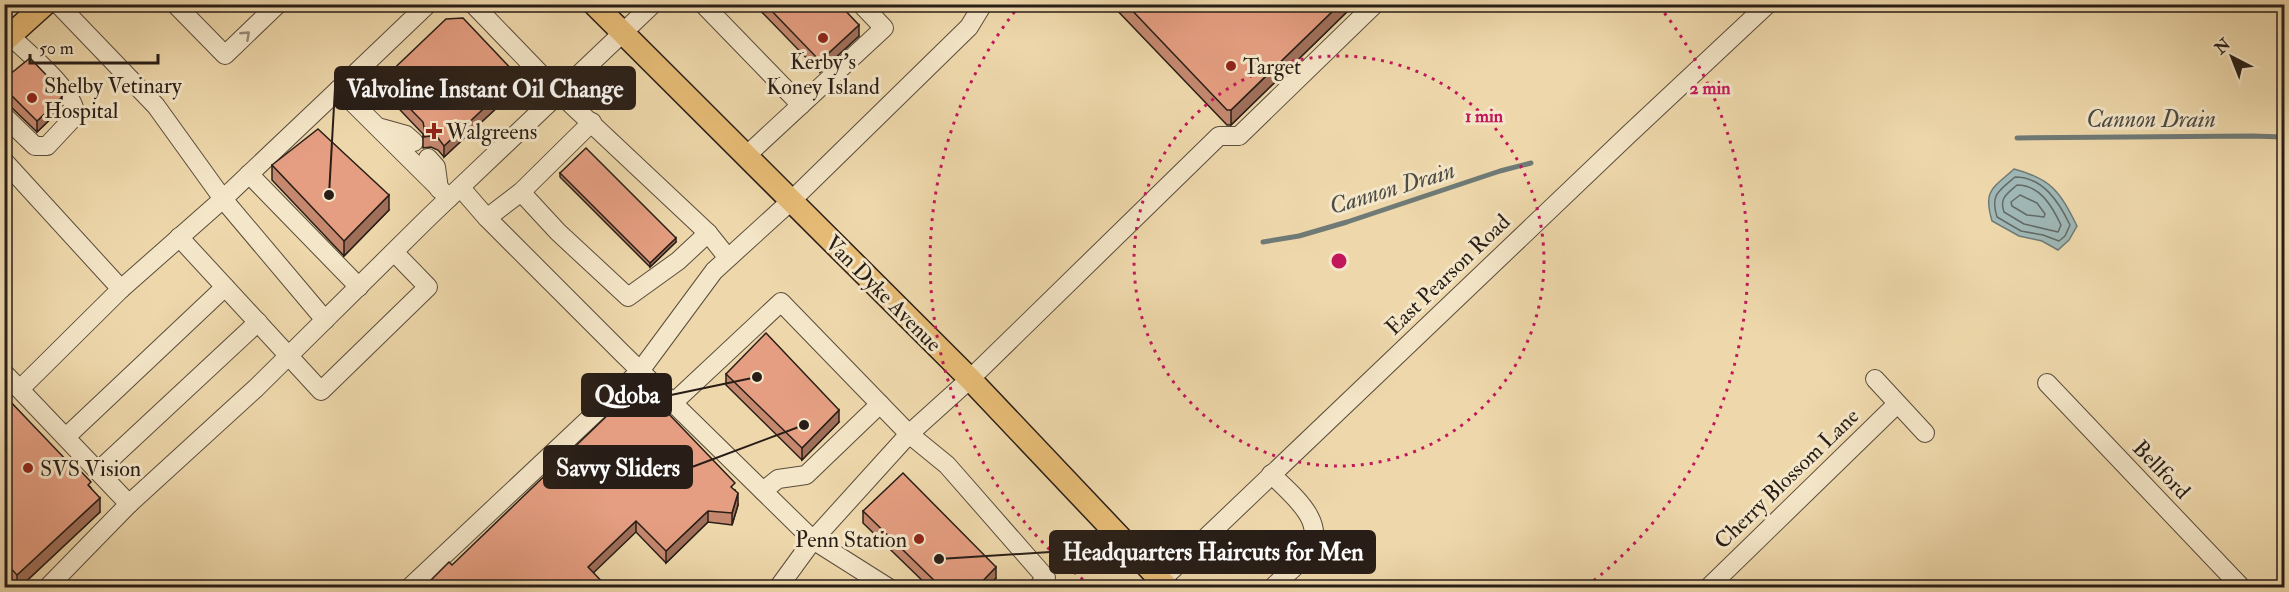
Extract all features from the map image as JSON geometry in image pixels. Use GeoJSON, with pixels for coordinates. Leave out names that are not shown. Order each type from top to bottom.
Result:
{"type":"FeatureCollection","features":[{"type":"Feature","properties":{"kind":"main road"},"geometry":{"type":"LineString","coordinates":[[8,38],[45,4]]}},
{"type":"Feature","properties":{"kind":"main road","name":"Van Dyke Avenue"},"geometry":{"type":"LineString","coordinates":[[594,4],[970,379],[1160,585]]}},
{"type":"Feature","properties":{"kind":"street"},"geometry":{"type":"LineString","coordinates":[[58,4],[156,106],[223,199],[325,321]]}},
{"type":"Feature","properties":{"kind":"street"},"geometry":{"type":"LineString","coordinates":[[174,4],[225,55],[278,4]]}},
{"type":"Feature","properties":{"kind":"street"},"geometry":{"type":"LineString","coordinates":[[20,389],[121,289],[223,199],[428,4]]}},
{"type":"Feature","properties":{"kind":"street"},"geometry":{"type":"LineString","coordinates":[[473,4],[559,93],[708,233],[728,258]]}},
{"type":"Feature","properties":{"kind":"street"},"geometry":{"type":"LineString","coordinates":[[47,588],[129,504],[256,388],[325,321],[450,192],[653,4]]}},
{"type":"Feature","properties":{"kind":"street"},"geometry":{"type":"LineString","coordinates":[[703,4],[801,105]]}},
{"type":"Feature","properties":{"kind":"street"},"geometry":{"type":"LineString","coordinates":[[747,155],[884,28],[861,4]]}},
{"type":"Feature","properties":{"kind":"street"},"geometry":{"type":"LineString","coordinates":[[409,588],[640,371],[714,271],[792,200],[969,27],[983,4]]}},
{"type":"Feature","properties":{"kind":"street"},"geometry":{"type":"LineString","coordinates":[[778,588],[813,540],[909,434],[970,379],[1219,136],[1239,136],[1375,4]]}},
{"type":"Feature","properties":{"kind":"street","name":"East Pearson Road"},"geometry":{"type":"LineString","coordinates":[[1160,585],[1271,474],[1768,4]]}},
{"type":"Feature","properties":{"kind":"street"},"geometry":{"type":"LineString","coordinates":[[4,116],[35,146],[41,147],[47,146],[75,116],[76,111],[66,92],[8,38]]}},
{"type":"Feature","properties":{"kind":"street"},"geometry":{"type":"LineString","coordinates":[[339,89],[450,192],[487,218],[813,540],[890,588]]}},
{"type":"Feature","properties":{"kind":"street"},"geometry":{"type":"LineString","coordinates":[[487,218],[521,192],[592,122]]}},
{"type":"Feature","properties":{"kind":"street"},"geometry":{"type":"LineString","coordinates":[[379,128],[406,135],[414,142]]}},
{"type":"Feature","properties":{"kind":"street"},"geometry":{"type":"LineString","coordinates":[[428,158],[436,167],[450,192]]}},
{"type":"Feature","properties":{"kind":"street"},"geometry":{"type":"LineString","coordinates":[[4,161],[121,289]]}},
{"type":"Feature","properties":{"kind":"street"},"geometry":{"type":"LineString","coordinates":[[249,174],[359,287]]}},
{"type":"Feature","properties":{"kind":"street"},"geometry":{"type":"LineString","coordinates":[[521,192],[558,232],[628,297],[678,261],[708,233]]}},
{"type":"Feature","properties":{"kind":"street"},"geometry":{"type":"LineString","coordinates":[[179,237],[321,391],[428,287],[394,252]]}},
{"type":"Feature","properties":{"kind":"street"},"geometry":{"type":"LineString","coordinates":[[66,437],[225,287]]}},
{"type":"Feature","properties":{"kind":"street"},"geometry":{"type":"LineString","coordinates":[[673,403],[781,303],[909,434],[946,465],[1046,578],[1037,588]]}},
{"type":"Feature","properties":{"kind":"street"},"geometry":{"type":"LineString","coordinates":[[98,471],[258,322]]}},
{"type":"Feature","properties":{"kind":"street"},"geometry":{"type":"LineString","coordinates":[[4,373],[129,504]]}},
{"type":"Feature","properties":{"kind":"street"},"geometry":{"type":"LineString","coordinates":[[1875,379],[1925,433]]}},
{"type":"Feature","properties":{"kind":"street","name":"Bellford"},"geometry":{"type":"LineString","coordinates":[[2047,384],[2242,588]]}},
{"type":"Feature","properties":{"kind":"street"},"geometry":{"type":"LineString","coordinates":[[763,491],[778,478],[806,475],[880,404]]}},
{"type":"Feature","properties":{"kind":"street","name":"Cherry Blossom Lane"},"geometry":{"type":"LineString","coordinates":[[1708,588],[1897,404]]}},
{"type":"Feature","properties":{"kind":"street"},"geometry":{"type":"LineString","coordinates":[[1271,474],[1301,504],[1315,528],[1313,541],[1306,554],[1272,588]]}},
{"type":"Feature","properties":{"kind":"water"},"geometry":{"type":"Polygon","coordinates":[[[2014,169],[2046,182],[2060,196],[2071,214],[2077,226],[2069,240],[2058,250],[2042,241],[2019,236],[1992,221],[1989,211],[1991,191],[2014,169]]]}},
{"type":"Feature","properties":{"kind":"building"},"geometry":{"type":"Polygon","coordinates":[[[765,4],[839,4],[859,25],[820,61],[765,4]]]}},
{"type":"Feature","properties":{"kind":"building","name":"Target"},"geometry":{"type":"Polygon","coordinates":[[[1126,4],[1340,4],[1231,110],[1227,110],[1126,4]]]}},
{"type":"Feature","properties":{"kind":"building","name":"Walgreens"},"geometry":{"type":"Polygon","coordinates":[[[463,18],[518,76],[444,146],[438,138],[423,137],[425,132],[423,122],[382,80],[446,19],[463,18]]]}},
{"type":"Feature","properties":{"kind":"building","name":"Shelby Vetinary Hospital"},"geometry":{"type":"Polygon","coordinates":[[[30,58],[52,81],[62,97],[37,121],[12,96],[4,94],[4,79],[30,58]]]}},
{"type":"Feature","properties":{"kind":"building"},"geometry":{"type":"Polygon","coordinates":[[[318,129],[389,195],[344,241],[272,165],[318,129]]]}},
{"type":"Feature","properties":{"kind":"building"},"geometry":{"type":"Polygon","coordinates":[[[586,148],[676,238],[650,263],[560,173],[586,148]]]}},
{"type":"Feature","properties":{"kind":"building"},"geometry":{"type":"Polygon","coordinates":[[[766,333],[839,410],[802,448],[726,374],[766,333]]]}},
{"type":"Feature","properties":{"kind":"building"},"geometry":{"type":"Polygon","coordinates":[[[640,384],[735,483],[731,487],[738,493],[732,513],[708,511],[666,551],[636,521],[588,567],[608,588],[423,588],[449,562],[452,565],[640,384]]]}},
{"type":"Feature","properties":{"kind":"building"},"geometry":{"type":"Polygon","coordinates":[[[4,395],[70,464],[72,462],[91,482],[88,485],[100,498],[17,575],[4,561],[4,395]]]}},
{"type":"Feature","properties":{"kind":"building"},"geometry":{"type":"Polygon","coordinates":[[[903,473],[996,567],[976,588],[942,588],[863,511],[903,473]]]}},
{"type":"Feature","properties":{"kind":"waterway","name":"Cannon Drain"},"geometry":{"type":"LineString","coordinates":[[2017,138],[2284,137]]}},
{"type":"Feature","properties":{"kind":"waterway","name":"Cannon Drain"},"geometry":{"type":"LineString","coordinates":[[1263,242],[1299,236],[1347,222],[1500,171],[1531,163]]}},
{"type":"Feature","properties":{"kind":"place","name":"Kerby's Koney Island"},"geometry":{"type":"Point","coordinates":[823,38]}},
{"type":"Feature","properties":{"kind":"place","name":"Target"},"geometry":{"type":"Point","coordinates":[1231,66]}},
{"type":"Feature","properties":{"kind":"place","name":"Shelby Vetinary Hospital"},"geometry":{"type":"Point","coordinates":[32,98]}},
{"type":"Feature","properties":{"kind":"place","name":"Walgreens"},"geometry":{"type":"Point","coordinates":[434,131]}},
{"type":"Feature","properties":{"kind":"place","name":"Valvoline Instant Oil Change"},"geometry":{"type":"Point","coordinates":[329,195]}},
{"type":"Feature","properties":{"kind":"place","name":"Qdoba"},"geometry":{"type":"Point","coordinates":[757,377]}},
{"type":"Feature","properties":{"kind":"place","name":"Savvy Sliders"},"geometry":{"type":"Point","coordinates":[804,425]}},
{"type":"Feature","properties":{"kind":"place","name":"SVS Vision"},"geometry":{"type":"Point","coordinates":[28,468]}},
{"type":"Feature","properties":{"kind":"place","name":"Penn Station"},"geometry":{"type":"Point","coordinates":[919,539]}},
{"type":"Feature","properties":{"kind":"place","name":"Headquarters Haircuts for Men"},"geometry":{"type":"Point","coordinates":[939,559]}}]}
